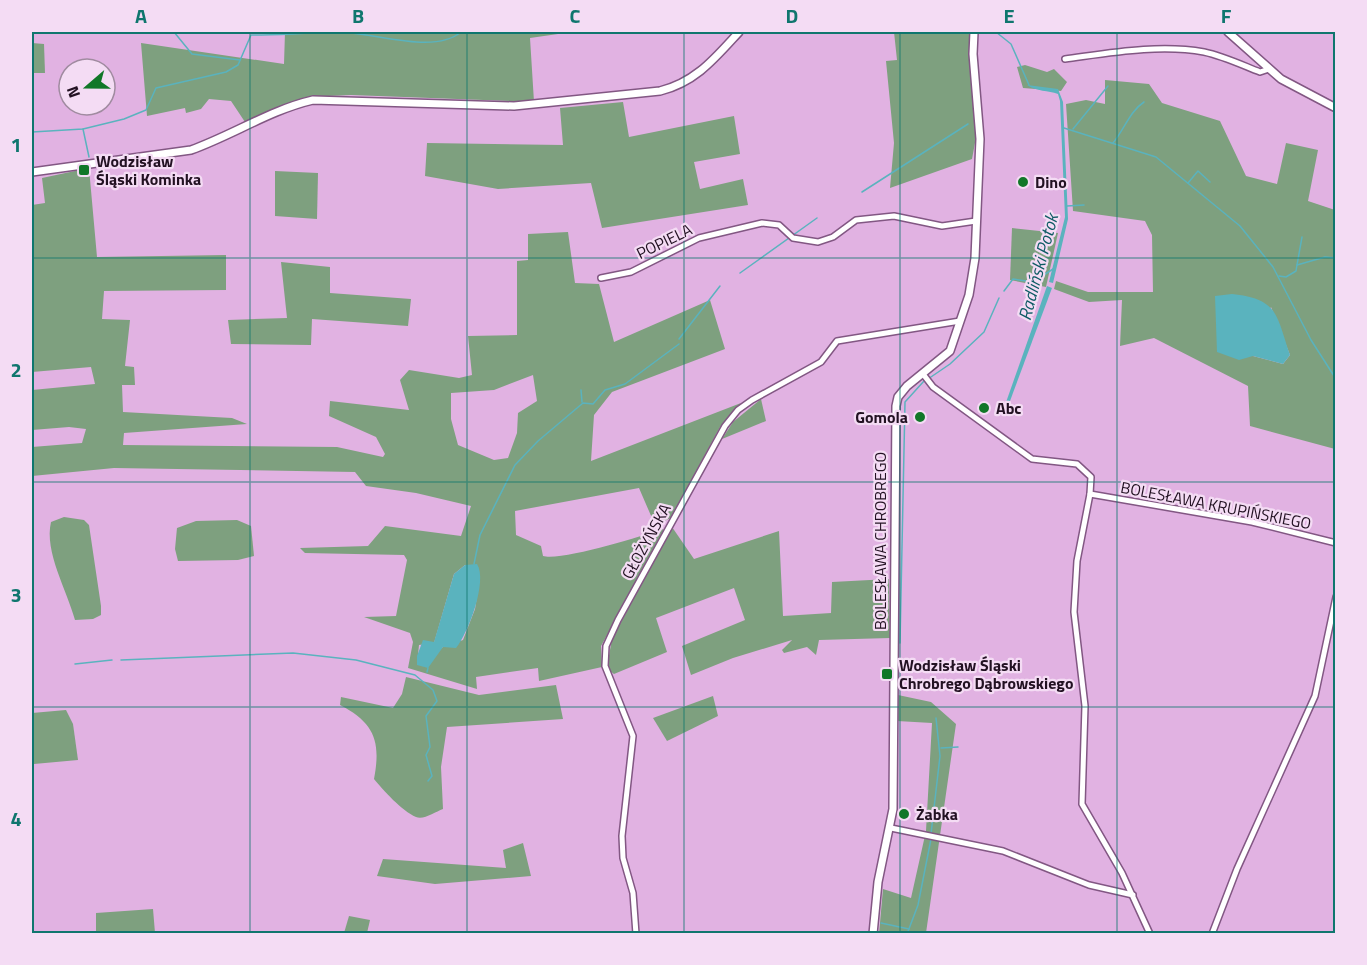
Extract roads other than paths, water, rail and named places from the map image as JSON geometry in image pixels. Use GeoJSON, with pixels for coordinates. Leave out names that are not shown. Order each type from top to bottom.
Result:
{"type":"FeatureCollection","features":[{"type":"Feature","properties":{"kind":"street"},"geometry":{"type":"LineString","coordinates":[[32,172],[191,150],[288,106],[313,100],[514,106],[660,91],[680,84],[699,73],[738,32]]}},
{"type":"Feature","properties":{"kind":"street","name":"BOLESŁAWA CHROBREGO"},"geometry":{"type":"LineString","coordinates":[[873,933],[878,882],[891,828],[894,421],[898,397],[926,378],[950,351],[973,273],[980,139],[973,54],[974,32]]}},
{"type":"Feature","properties":{"kind":"street"},"geometry":{"type":"LineString","coordinates":[[1228,32],[1281,79],[1335,108]]}},
{"type":"Feature","properties":{"kind":"street"},"geometry":{"type":"LineString","coordinates":[[1065,59],[1125,51],[1184,50],[1205,52],[1260,72],[1269,69]]}},
{"type":"Feature","properties":{"kind":"street","name":"POPIELA"},"geometry":{"type":"LineString","coordinates":[[601,278],[631,272],[699,238],[762,223],[779,225],[791,237],[818,242],[833,237],[856,220],[894,216],[942,226],[976,221]]}},
{"type":"Feature","properties":{"kind":"street","name":"GŁOŻYŃSKA"},"geometry":{"type":"LineString","coordinates":[[636,933],[633,893],[623,858],[622,836],[633,736],[605,666],[606,646],[618,620],[725,426],[738,410],[821,362],[837,341],[960,321]]}},
{"type":"Feature","properties":{"kind":"street"},"geometry":{"type":"LineString","coordinates":[[926,378],[1032,459],[1077,464],[1091,477],[1090,494],[1077,561],[1074,612],[1085,706],[1082,804],[1133,895],[1149,933]]}},
{"type":"Feature","properties":{"kind":"street","name":"BOLESŁAWA KRUPIŃSKIEGO"},"geometry":{"type":"LineString","coordinates":[[1090,494],[1252,522],[1335,543]]}},
{"type":"Feature","properties":{"kind":"street"},"geometry":{"type":"LineString","coordinates":[[1212,933],[1236,869],[1315,696],[1335,597]]}},
{"type":"Feature","properties":{"kind":"street"},"geometry":{"type":"LineString","coordinates":[[891,828],[1003,851],[1089,885],[1133,895]]}},
{"type":"Feature","properties":{"kind":"waterway"},"geometry":{"type":"LineString","coordinates":[[174,32],[192,54],[240,60]]}},
{"type":"Feature","properties":{"kind":"waterway"},"geometry":{"type":"LineString","coordinates":[[32,132],[83,129],[124,119],[146,110],[156,88],[226,72],[238,65],[251,35],[348,33],[407,41],[437,42],[461,32]]}},
{"type":"Feature","properties":{"kind":"waterway"},"geometry":{"type":"LineString","coordinates":[[996,32],[1011,44],[1029,85]]}},
{"type":"Feature","properties":{"kind":"waterway"},"geometry":{"type":"LineString","coordinates":[[1073,129],[1108,86]]}},
{"type":"Feature","properties":{"kind":"waterway"},"geometry":{"type":"LineString","coordinates":[[1113,143],[1135,110],[1144,102]]}},
{"type":"Feature","properties":{"kind":"waterway"},"geometry":{"type":"LineString","coordinates":[[862,192],[968,124]]}},
{"type":"Feature","properties":{"kind":"waterway"},"geometry":{"type":"LineString","coordinates":[[1064,128],[1156,157],[1240,226],[1273,267],[1311,340],[1336,379]]}},
{"type":"Feature","properties":{"kind":"waterway"},"geometry":{"type":"LineString","coordinates":[[83,129],[89,157]]}},
{"type":"Feature","properties":{"kind":"waterway"},"geometry":{"type":"LineString","coordinates":[[1188,183],[1198,171],[1210,182]]}},
{"type":"Feature","properties":{"kind":"waterway"},"geometry":{"type":"LineString","coordinates":[[1067,206],[1084,205]]}},
{"type":"Feature","properties":{"kind":"waterway"},"geometry":{"type":"LineString","coordinates":[[740,273],[817,218]]}},
{"type":"Feature","properties":{"kind":"waterway"},"geometry":{"type":"LineString","coordinates":[[1297,265],[1302,237]]}},
{"type":"Feature","properties":{"kind":"waterway"},"geometry":{"type":"LineString","coordinates":[[1279,276],[1286,277],[1296,271],[1297,265],[1325,257],[1336,258]]}},
{"type":"Feature","properties":{"kind":"waterway"},"geometry":{"type":"LineString","coordinates":[[1004,291],[1013,279],[1033,282],[1053,269]]}},
{"type":"Feature","properties":{"kind":"waterway"},"geometry":{"type":"LineString","coordinates":[[679,339],[720,286]]}},
{"type":"Feature","properties":{"kind":"waterway"},"geometry":{"type":"LineString","coordinates":[[928,379],[950,364],[984,332],[999,298]]}},
{"type":"Feature","properties":{"kind":"waterway"},"geometry":{"type":"LineString","coordinates":[[474,564],[480,535],[515,465],[538,441],[583,403],[593,404],[605,390],[625,384],[679,344]]}},
{"type":"Feature","properties":{"kind":"waterway"},"geometry":{"type":"LineString","coordinates":[[900,643],[905,402],[924,381]]}},
{"type":"Feature","properties":{"kind":"waterway"},"geometry":{"type":"LineString","coordinates":[[581,390],[582,402]]}},
{"type":"Feature","properties":{"kind":"waterway"},"geometry":{"type":"LineString","coordinates":[[121,660],[293,653],[356,660],[415,675],[433,690],[437,701],[426,716],[430,747],[426,755],[432,776],[428,781]]}},
{"type":"Feature","properties":{"kind":"waterway"},"geometry":{"type":"LineString","coordinates":[[75,664],[112,660]]}},
{"type":"Feature","properties":{"kind":"waterway"},"geometry":{"type":"LineString","coordinates":[[427,672],[428,668]]}},
{"type":"Feature","properties":{"kind":"waterway","name":"Radliński Potok"},"geometry":{"type":"LineString","coordinates":[[931,834],[940,756],[936,718]]}},
{"type":"Feature","properties":{"kind":"waterway"},"geometry":{"type":"LineString","coordinates":[[941,748],[958,747]]}},
{"type":"Feature","properties":{"kind":"waterway","name":"Radliński Potok"},"geometry":{"type":"LineString","coordinates":[[907,934],[918,905],[931,839]]}},
{"type":"Feature","properties":{"kind":"waterway"},"geometry":{"type":"LineString","coordinates":[[881,923],[909,929]]}},
{"type":"Feature","properties":{"kind":"place","name":"Wodzisław Śląski Kominka"},"geometry":{"type":"Point","coordinates":[84,170]}},
{"type":"Feature","properties":{"kind":"place","name":"Dino"},"geometry":{"type":"Point","coordinates":[1023,182]}},
{"type":"Feature","properties":{"kind":"place","name":"Abc"},"geometry":{"type":"Point","coordinates":[984,408]}},
{"type":"Feature","properties":{"kind":"place","name":"Gomola"},"geometry":{"type":"Point","coordinates":[920,417]}},
{"type":"Feature","properties":{"kind":"place","name":"Wodzisław Śląski Chrobrego Dąbrowskiego"},"geometry":{"type":"Point","coordinates":[887,674]}},
{"type":"Feature","properties":{"kind":"place","name":"Żabka"},"geometry":{"type":"Point","coordinates":[904,814]}}]}
